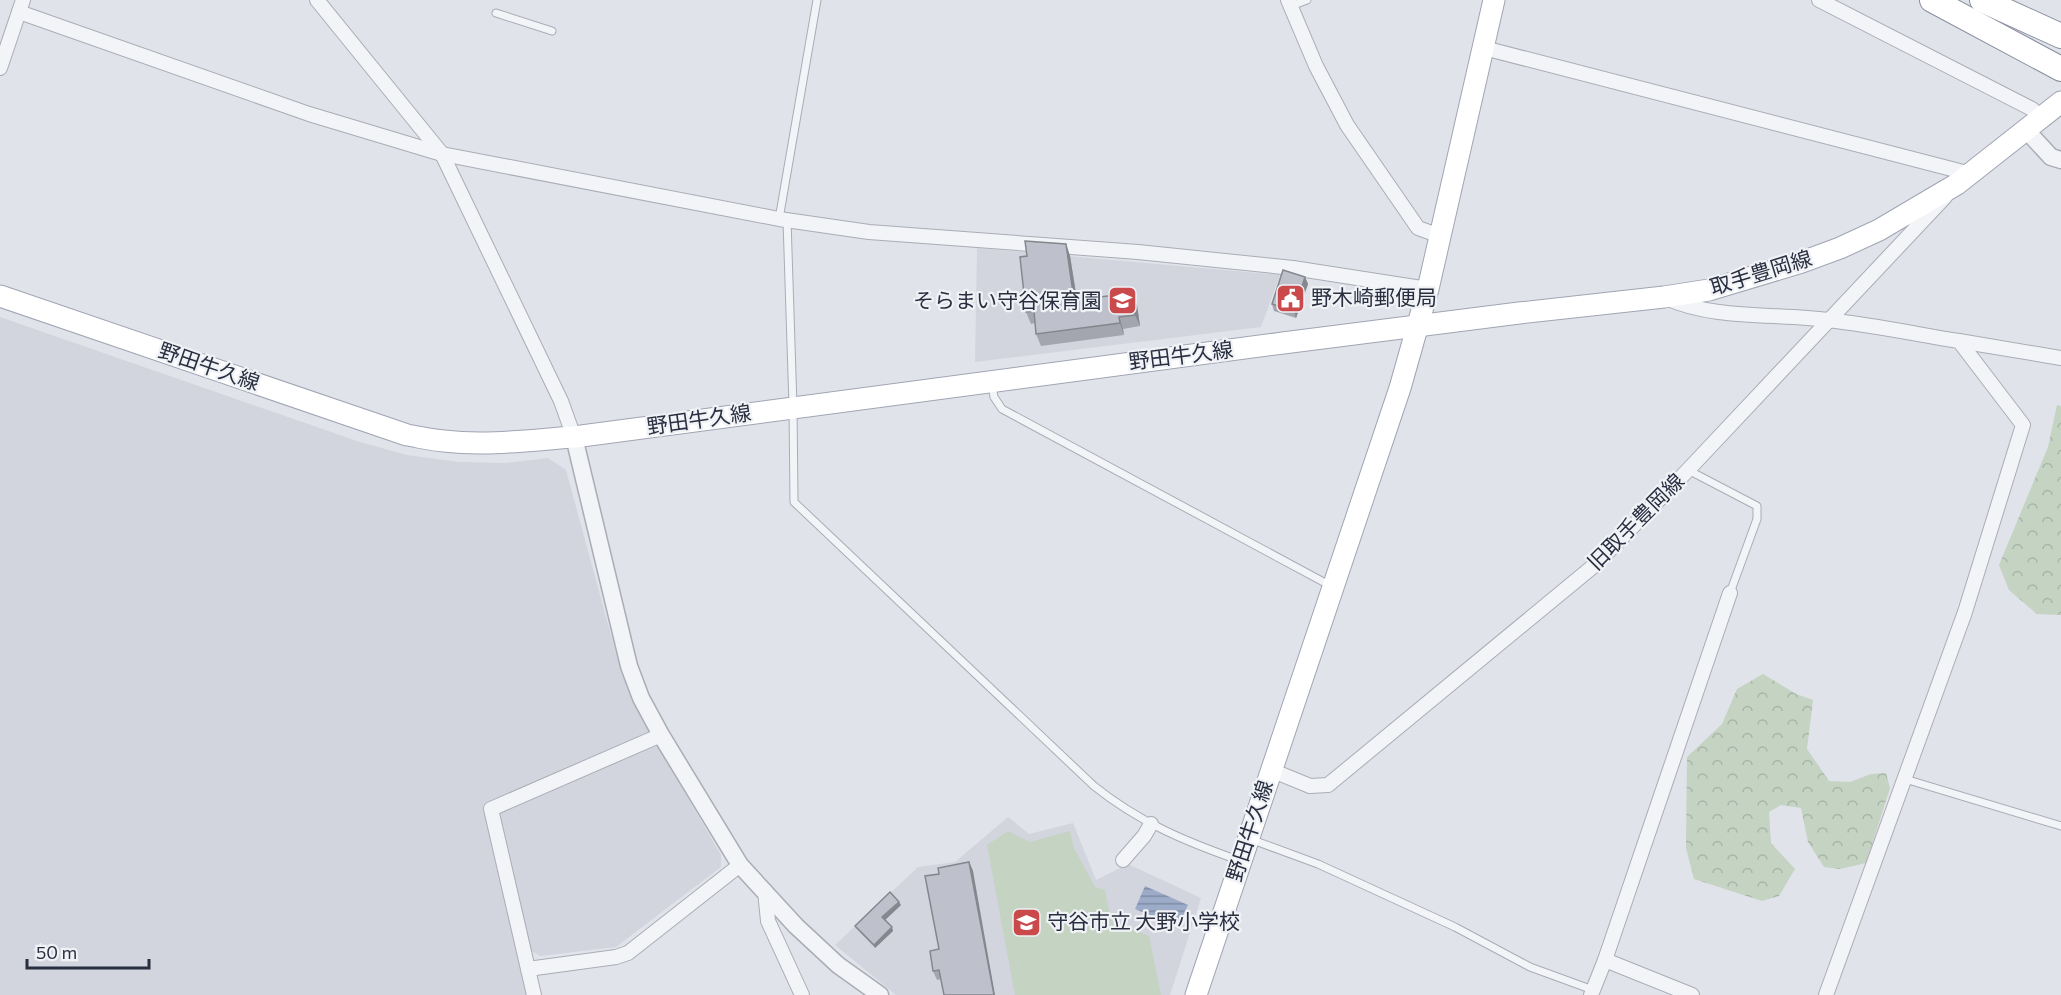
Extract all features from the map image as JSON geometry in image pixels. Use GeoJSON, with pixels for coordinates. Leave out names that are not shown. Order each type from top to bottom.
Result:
{"type":"FeatureCollection","features":[{"type":"Feature","properties":{"kind":"highway"},"geometry":{"type":"LineString","coordinates":[[1932,0],[2061,69]]}},
{"type":"Feature","properties":{"kind":"highway"},"geometry":{"type":"LineString","coordinates":[[1982,0],[2061,36]]}},
{"type":"Feature","properties":{"kind":"main road","name":"野田牛久線"},"geometry":{"type":"LineString","coordinates":[[1196,995],[1400,388],[1428,288],[1494,0]]}},
{"type":"Feature","properties":{"kind":"main road","name":"取手豊岡線"},"geometry":{"type":"LineString","coordinates":[[1418,326],[1709,290],[1840,248],[1913,212],[1964,179],[2061,102]]}},
{"type":"Feature","properties":{"kind":"main road","name":"野田牛久線"},"geometry":{"type":"LineString","coordinates":[[0,296],[407,435],[444,441],[470,442],[515,442],[574,437],[794,406],[1418,326]]}},
{"type":"Feature","properties":{"kind":"street"},"geometry":{"type":"LineString","coordinates":[[317,0],[442,154],[561,401],[574,437],[629,666],[641,698],[661,735],[740,865],[795,926],[838,965],[880,995]]}},
{"type":"Feature","properties":{"kind":"street"},"geometry":{"type":"LineString","coordinates":[[1819,0],[2032,109],[2034,125],[2051,157],[2061,160]]}},
{"type":"Feature","properties":{"kind":"street"},"geometry":{"type":"LineString","coordinates":[[1290,3],[1316,66],[1347,126],[1418,228],[1440,236]]}},
{"type":"Feature","properties":{"kind":"street"},"geometry":{"type":"LineString","coordinates":[[0,68],[21,6],[309,114],[442,154],[783,219],[869,232],[1138,252],[1281,267],[1428,288]]}},
{"type":"Feature","properties":{"kind":"street"},"geometry":{"type":"LineString","coordinates":[[1484,48],[1964,179]]}},
{"type":"Feature","properties":{"kind":"street","name":"旧取手豊岡線"},"geometry":{"type":"LineString","coordinates":[[1270,770],[1310,786],[1328,785],[1596,564],[1964,179]]}},
{"type":"Feature","properties":{"kind":"street"},"geometry":{"type":"LineString","coordinates":[[1664,297],[1683,306],[1828,320],[2061,358]]}},
{"type":"Feature","properties":{"kind":"street"},"geometry":{"type":"LineString","coordinates":[[1826,995],[1965,612],[2023,425],[1959,341]]}},
{"type":"Feature","properties":{"kind":"street"},"geometry":{"type":"LineString","coordinates":[[1592,992],[1605,960],[1730,593]]}},
{"type":"Feature","properties":{"kind":"street"},"geometry":{"type":"LineString","coordinates":[[534,995],[491,809],[661,735]]}},
{"type":"Feature","properties":{"kind":"street"},"geometry":{"type":"LineString","coordinates":[[1123,860],[1144,836],[1150,824]]}},
{"type":"Feature","properties":{"kind":"street"},"geometry":{"type":"LineString","coordinates":[[528,969],[616,957],[628,953],[740,865]]}},
{"type":"Feature","properties":{"kind":"street"},"geometry":{"type":"LineString","coordinates":[[765,891],[768,921],[801,995]]}},
{"type":"Feature","properties":{"kind":"street"},"geometry":{"type":"LineString","coordinates":[[1605,960],[1692,995]]}},
{"type":"Feature","properties":{"kind":"lane"},"geometry":{"type":"LineString","coordinates":[[817,0],[783,219],[794,406],[794,502],[1094,786],[1121,807],[1150,824],[1241,861]]}},
{"type":"Feature","properties":{"kind":"lane"},"geometry":{"type":"LineString","coordinates":[[1290,3],[1307,0]]}},
{"type":"Feature","properties":{"kind":"lane"},"geometry":{"type":"LineString","coordinates":[[496,13],[552,31]]}},
{"type":"Feature","properties":{"kind":"lane"},"geometry":{"type":"LineString","coordinates":[[991,381],[994,397],[1002,409],[1333,587]]}},
{"type":"Feature","properties":{"kind":"lane"},"geometry":{"type":"LineString","coordinates":[[1688,470],[1757,506],[1757,519],[1730,593]]}},
{"type":"Feature","properties":{"kind":"lane"},"geometry":{"type":"LineString","coordinates":[[1905,779],[2061,826]]}},
{"type":"Feature","properties":{"kind":"lane"},"geometry":{"type":"LineString","coordinates":[[1248,838],[1318,864],[1455,927],[1530,967],[1592,992]]}},
{"type":"Feature","properties":{"kind":"shaded area","name":"そらまい守谷保育園"},"geometry":{"type":"Polygon","coordinates":[[[977,248],[1280,275],[1261,327],[975,362],[977,248]]]}},
{"type":"Feature","properties":{"kind":"shaded area"},"geometry":{"type":"Polygon","coordinates":[[[0,317],[360,442],[407,455],[459,462],[505,463],[548,458],[566,470],[621,672],[655,741],[721,855],[721,867],[616,947],[540,956],[532,951],[540,995],[0,995],[0,317]]]}},
{"type":"Feature","properties":{"kind":"shaded area","name":"守谷市立 大野小学校"},"geometry":{"type":"Polygon","coordinates":[[[1008,817],[1029,834],[1073,823],[1096,880],[1128,864],[1201,898],[1170,995],[896,995],[835,945],[918,867],[955,862],[1008,817]]]}},
{"type":"Feature","properties":{"kind":"green space"},"geometry":{"type":"Polygon","coordinates":[[[2057,405],[2061,406],[2061,615],[2037,614],[2009,590],[1999,565],[2048,447],[2057,405]]]}},
{"type":"Feature","properties":{"kind":"green space"},"geometry":{"type":"Polygon","coordinates":[[[1763,674],[1796,694],[1813,700],[1807,749],[1829,781],[1850,782],[1871,774],[1886,773],[1890,788],[1866,863],[1840,869],[1824,867],[1808,842],[1801,808],[1781,805],[1769,812],[1771,843],[1795,869],[1779,896],[1762,901],[1694,879],[1686,848],[1687,757],[1722,724],[1737,689],[1763,674]]]}},
{"type":"Feature","properties":{"kind":"green space"},"geometry":{"type":"Polygon","coordinates":[[[1008,831],[1030,842],[1070,831],[1074,848],[1095,887],[1105,890],[1111,920],[1149,936],[1161,995],[1015,995],[987,845],[1008,831]]]}},
{"type":"Feature","properties":{"kind":"water"},"geometry":{"type":"Polygon","coordinates":[[[1145,886],[1188,905],[1178,927],[1135,909],[1145,886]]]}},
{"type":"Feature","properties":{"kind":"building"},"geometry":{"type":"Polygon","coordinates":[[[1025,241],[1066,244],[1074,300],[1133,293],[1135,315],[1119,317],[1120,323],[1036,334],[1034,311],[1026,312],[1020,257],[1027,256],[1025,241]]]}},
{"type":"Feature","properties":{"kind":"building"},"geometry":{"type":"Polygon","coordinates":[[[1283,270],[1305,277],[1294,311],[1272,304],[1283,270]]]}},
{"type":"Feature","properties":{"kind":"building"},"geometry":{"type":"Polygon","coordinates":[[[969,862],[994,995],[944,995],[939,970],[933,971],[930,951],[939,949],[925,876],[939,874],[938,868],[969,862]]]}},
{"type":"Feature","properties":{"kind":"building"},"geometry":{"type":"Polygon","coordinates":[[[890,892],[899,902],[882,917],[892,927],[874,945],[855,926],[890,892]]]}},
{"type":"Feature","properties":{"kind":"place","name":"野木崎郵便局"},"geometry":{"type":"Point","coordinates":[1290,298]}},
{"type":"Feature","properties":{"kind":"place","name":"そらまい守谷保育園"},"geometry":{"type":"Point","coordinates":[1123,301]}},
{"type":"Feature","properties":{"kind":"place","name":"守谷市立 大野小学校"},"geometry":{"type":"Point","coordinates":[1026,922]}}]}
